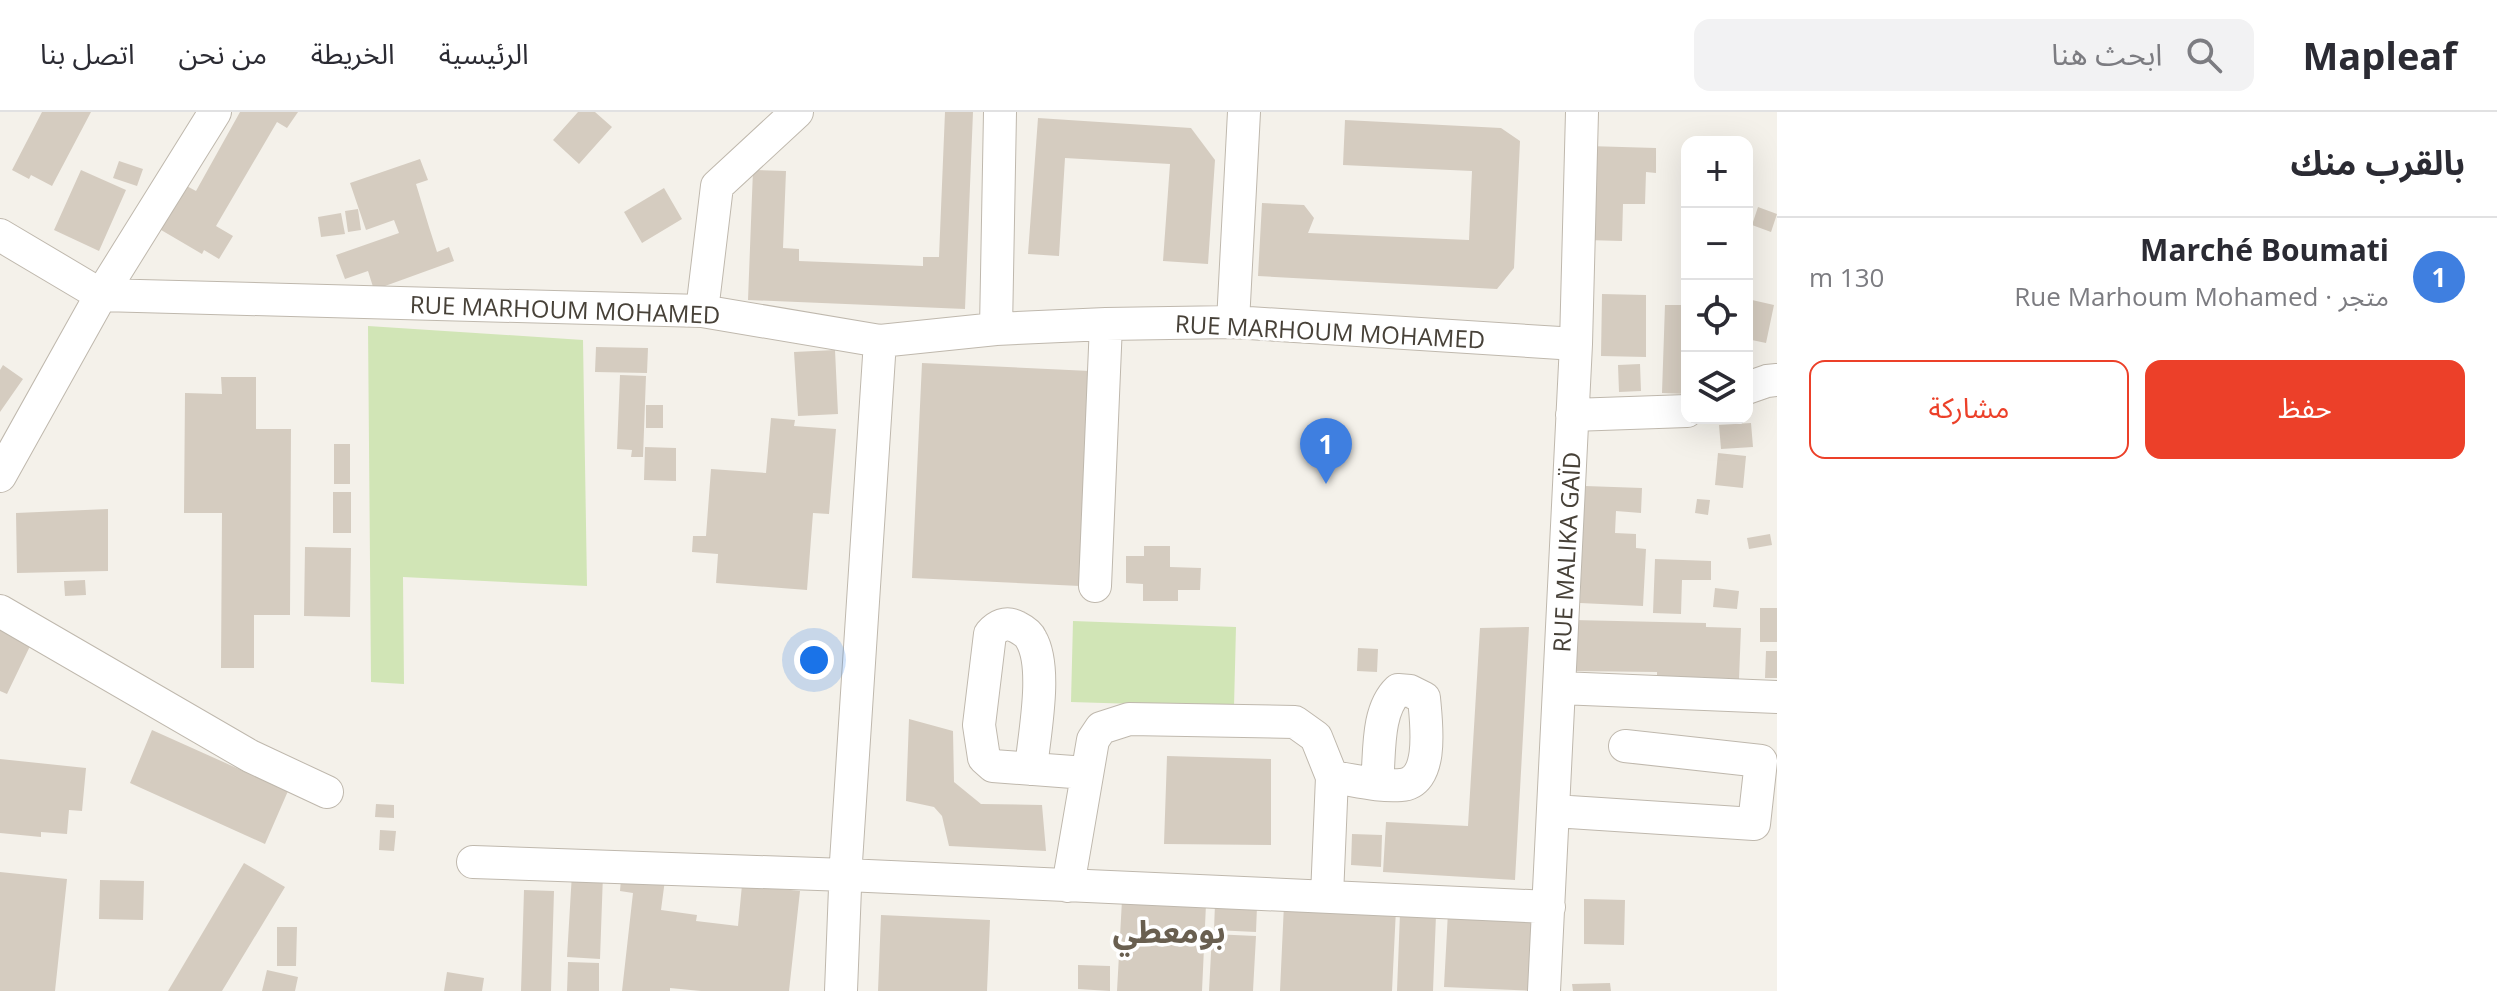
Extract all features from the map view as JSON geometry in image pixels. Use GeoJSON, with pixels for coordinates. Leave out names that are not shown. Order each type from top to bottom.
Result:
{"type":"FeatureCollection","features":[{"type":"Feature","properties":{"kind":"street"},"geometry":{"type":"LineString","coordinates":[[0,476],[101,295],[215,112]]}},
{"type":"Feature","properties":{"kind":"street"},"geometry":{"type":"LineString","coordinates":[[702,311],[717,186],[797,112]]}},
{"type":"Feature","properties":{"kind":"street"},"geometry":{"type":"LineString","coordinates":[[996,329],[1000,112]]}},
{"type":"Feature","properties":{"kind":"street"},"geometry":{"type":"LineString","coordinates":[[1233,322],[1244,112]]}},
{"type":"Feature","properties":{"kind":"street","name":"RUE MALIKA GAÏD"},"geometry":{"type":"LineString","coordinates":[[1544,991],[1576,344],[1582,112]]}},
{"type":"Feature","properties":{"kind":"street","name":"RUE MARHOUM MOHAMED"},"geometry":{"type":"LineString","coordinates":[[0,235],[101,295],[702,311],[880,341],[996,329],[1233,322],[1576,344]]}},
{"type":"Feature","properties":{"kind":"street"},"geometry":{"type":"LineString","coordinates":[[1095,586],[1106,324]]}},
{"type":"Feature","properties":{"kind":"street"},"geometry":{"type":"LineString","coordinates":[[841,991],[880,341]]}},
{"type":"Feature","properties":{"kind":"street"},"geometry":{"type":"LineString","coordinates":[[1753,386],[1777,380]]}},
{"type":"Feature","properties":{"kind":"street"},"geometry":{"type":"LineString","coordinates":[[1572,415],[1681,411]]}},
{"type":"Feature","properties":{"kind":"street"},"geometry":{"type":"LineString","coordinates":[[0,611],[250,756],[327,792]]}},
{"type":"Feature","properties":{"kind":"street"},"geometry":{"type":"LineString","coordinates":[[1560,688],[1777,697]]}},
{"type":"Feature","properties":{"kind":"street"},"geometry":{"type":"LineString","coordinates":[[1068,886],[1086,773],[1093,740],[1101,728],[1129,719],[1295,722],[1316,737],[1332,777],[1327,896]]}},
{"type":"Feature","properties":{"kind":"street"},"geometry":{"type":"LineString","coordinates":[[1554,811],[1754,824],[1761,761],[1625,746]]}},
{"type":"Feature","properties":{"kind":"street"},"geometry":{"type":"LineString","coordinates":[[1031,769],[1086,773]]}},
{"type":"Feature","properties":{"kind":"street"},"geometry":{"type":"LineString","coordinates":[[1332,777],[1377,783]]}},
{"type":"Feature","properties":{"kind":"street"},"geometry":{"type":"LineString","coordinates":[[473,862],[846,875],[1549,907]]}},
{"type":"Feature","properties":{"kind":"green space"},"geometry":{"type":"Polygon","coordinates":[[[368,326],[583,340],[587,586],[403,577],[404,684],[371,682],[368,326]]]}},
{"type":"Feature","properties":{"kind":"green space"},"geometry":{"type":"Polygon","coordinates":[[[1073,621],[1236,627],[1234,707],[1071,702],[1073,621]]]}},
{"type":"Feature","properties":{"kind":"building"},"geometry":{"type":"Polygon","coordinates":[[[42,112],[91,112],[52,186],[31,175],[29,179],[12,170],[42,112]]]}},
{"type":"Feature","properties":{"kind":"building"},"geometry":{"type":"Polygon","coordinates":[[[240,112],[298,112],[287,128],[277,122],[216,226],[233,236],[219,259],[204,250],[202,254],[156,227],[181,183],[196,191],[240,112]]]}},
{"type":"Feature","properties":{"kind":"building"},"geometry":{"type":"Polygon","coordinates":[[[578,112],[595,112],[612,127],[579,164],[553,140],[578,112]]]}},
{"type":"Feature","properties":{"kind":"building"},"geometry":{"type":"Polygon","coordinates":[[[945,112],[973,112],[965,309],[748,300],[753,170],[786,171],[783,248],[799,249],[799,261],[923,266],[923,257],[939,257],[945,112]]]}},
{"type":"Feature","properties":{"kind":"building"},"geometry":{"type":"Polygon","coordinates":[[[1038,118],[1191,128],[1215,160],[1208,264],[1163,261],[1170,164],[1065,158],[1059,256],[1028,254],[1038,118]]]}},
{"type":"Feature","properties":{"kind":"building"},"geometry":{"type":"Polygon","coordinates":[[[1345,120],[1501,128],[1520,141],[1514,268],[1497,289],[1258,276],[1262,203],[1304,205],[1314,218],[1308,233],[1469,240],[1472,171],[1343,165],[1345,120]]]}},
{"type":"Feature","properties":{"kind":"building"},"geometry":{"type":"Polygon","coordinates":[[[1588,146],[1656,148],[1656,173],[1646,172],[1645,204],[1623,204],[1622,241],[1586,240],[1588,146]]]}},
{"type":"Feature","properties":{"kind":"building"},"geometry":{"type":"Polygon","coordinates":[[[420,159],[428,180],[416,184],[437,252],[449,247],[454,261],[374,290],[368,271],[345,279],[336,255],[399,233],[394,220],[366,230],[350,183],[420,159]]]}},
{"type":"Feature","properties":{"kind":"building"},"geometry":{"type":"Polygon","coordinates":[[[119,161],[143,169],[137,186],[113,178],[119,161]]]}},
{"type":"Feature","properties":{"kind":"building"},"geometry":{"type":"Polygon","coordinates":[[[81,170],[126,190],[99,251],[54,230],[81,170]]]}},
{"type":"Feature","properties":{"kind":"building"},"geometry":{"type":"Polygon","coordinates":[[[664,188],[682,219],[642,243],[624,212],[664,188]]]}},
{"type":"Feature","properties":{"kind":"building"},"geometry":{"type":"Polygon","coordinates":[[[1758,207],[1777,214],[1771,232],[1753,225],[1758,207]]]}},
{"type":"Feature","properties":{"kind":"building"},"geometry":{"type":"Polygon","coordinates":[[[358,209],[361,230],[348,232],[345,211],[358,209]]]}},
{"type":"Feature","properties":{"kind":"building"},"geometry":{"type":"Polygon","coordinates":[[[341,213],[345,234],[321,237],[318,217],[341,213]]]}},
{"type":"Feature","properties":{"kind":"building"},"geometry":{"type":"Polygon","coordinates":[[[1602,294],[1646,295],[1646,357],[1601,356],[1602,294]]]}},
{"type":"Feature","properties":{"kind":"building"},"geometry":{"type":"Polygon","coordinates":[[[1753,300],[1774,305],[1766,343],[1753,340],[1753,300]]]}},
{"type":"Feature","properties":{"kind":"building"},"geometry":{"type":"Polygon","coordinates":[[[1665,305],[1681,305],[1681,394],[1662,393],[1665,305]]]}},
{"type":"Feature","properties":{"kind":"building"},"geometry":{"type":"Polygon","coordinates":[[[596,347],[648,348],[647,373],[595,372],[596,347]]]}},
{"type":"Feature","properties":{"kind":"building"},"geometry":{"type":"Polygon","coordinates":[[[835,350],[838,414],[798,416],[794,352],[835,350]]]}},
{"type":"Feature","properties":{"kind":"building"},"geometry":{"type":"Polygon","coordinates":[[[922,363],[1090,371],[1080,586],[912,578],[922,363]]]}},
{"type":"Feature","properties":{"kind":"building"},"geometry":{"type":"Polygon","coordinates":[[[1640,364],[1641,391],[1619,392],[1618,365],[1640,364]]]}},
{"type":"Feature","properties":{"kind":"building"},"geometry":{"type":"Polygon","coordinates":[[[3,365],[23,379],[0,412],[0,370],[3,365]]]}},
{"type":"Feature","properties":{"kind":"building"},"geometry":{"type":"Polygon","coordinates":[[[620,375],[646,376],[643,457],[631,457],[632,450],[617,449],[620,375]]]}},
{"type":"Feature","properties":{"kind":"building"},"geometry":{"type":"Polygon","coordinates":[[[221,377],[256,377],[256,429],[291,429],[290,615],[254,615],[254,668],[221,668],[222,513],[184,513],[185,393],[222,394],[221,377]]]}},
{"type":"Feature","properties":{"kind":"building"},"geometry":{"type":"Polygon","coordinates":[[[646,405],[663,405],[663,428],[646,428],[646,405]]]}},
{"type":"Feature","properties":{"kind":"building"},"geometry":{"type":"Polygon","coordinates":[[[771,418],[795,420],[794,426],[836,429],[829,514],[813,513],[807,590],[716,583],[718,554],[692,552],[693,536],[706,536],[711,469],[766,473],[771,418]]]}},
{"type":"Feature","properties":{"kind":"building"},"geometry":{"type":"Polygon","coordinates":[[[1751,424],[1753,447],[1721,449],[1719,425],[1751,424]]]}},
{"type":"Feature","properties":{"kind":"building"},"geometry":{"type":"Polygon","coordinates":[[[334,444],[350,444],[350,484],[334,484],[334,444]]]}},
{"type":"Feature","properties":{"kind":"building"},"geometry":{"type":"Polygon","coordinates":[[[645,447],[676,448],[676,481],[644,480],[645,447]]]}},
{"type":"Feature","properties":{"kind":"building"},"geometry":{"type":"Polygon","coordinates":[[[1718,453],[1746,456],[1743,488],[1715,485],[1718,453]]]}},
{"type":"Feature","properties":{"kind":"building"},"geometry":{"type":"Polygon","coordinates":[[[1585,486],[1642,488],[1641,513],[1616,511],[1615,533],[1636,534],[1636,548],[1646,549],[1643,606],[1580,603],[1585,486]]]}},
{"type":"Feature","properties":{"kind":"building"},"geometry":{"type":"Polygon","coordinates":[[[333,492],[351,492],[351,533],[333,533],[333,492]]]}},
{"type":"Feature","properties":{"kind":"building"},"geometry":{"type":"Polygon","coordinates":[[[1697,499],[1710,500],[1708,515],[1695,513],[1697,499]]]}},
{"type":"Feature","properties":{"kind":"building"},"geometry":{"type":"Polygon","coordinates":[[[108,509],[108,571],[17,573],[16,513],[108,509]]]}},
{"type":"Feature","properties":{"kind":"building"},"geometry":{"type":"Polygon","coordinates":[[[1770,534],[1772,545],[1749,549],[1747,538],[1770,534]]]}},
{"type":"Feature","properties":{"kind":"building"},"geometry":{"type":"Polygon","coordinates":[[[1144,546],[1170,546],[1170,567],[1201,568],[1200,590],[1178,590],[1178,601],[1143,601],[1143,584],[1126,583],[1126,556],[1144,556],[1144,546]]]}},
{"type":"Feature","properties":{"kind":"building"},"geometry":{"type":"Polygon","coordinates":[[[305,547],[351,548],[350,617],[304,616],[305,547]]]}},
{"type":"Feature","properties":{"kind":"building"},"geometry":{"type":"Polygon","coordinates":[[[1655,559],[1711,561],[1711,580],[1682,580],[1681,614],[1653,613],[1655,559]]]}},
{"type":"Feature","properties":{"kind":"building"},"geometry":{"type":"Polygon","coordinates":[[[85,580],[86,595],[65,596],[64,581],[85,580]]]}},
{"type":"Feature","properties":{"kind":"building"},"geometry":{"type":"Polygon","coordinates":[[[1715,588],[1739,591],[1737,609],[1713,607],[1715,588]]]}},
{"type":"Feature","properties":{"kind":"building"},"geometry":{"type":"Polygon","coordinates":[[[1760,608],[1777,608],[1777,642],[1760,642],[1760,608]]]}},
{"type":"Feature","properties":{"kind":"building"},"geometry":{"type":"Polygon","coordinates":[[[1573,620],[1706,623],[1706,627],[1741,628],[1739,679],[1657,677],[1657,672],[1572,671],[1573,620]]]}},
{"type":"Feature","properties":{"kind":"building"},"geometry":{"type":"Polygon","coordinates":[[[0,627],[32,642],[7,694],[0,691],[0,627]]]}},
{"type":"Feature","properties":{"kind":"building"},"geometry":{"type":"Polygon","coordinates":[[[1529,627],[1515,880],[1383,872],[1386,822],[1468,826],[1480,628],[1529,627]]]}},
{"type":"Feature","properties":{"kind":"building"},"geometry":{"type":"Polygon","coordinates":[[[1358,648],[1378,649],[1377,672],[1357,671],[1358,648]]]}},
{"type":"Feature","properties":{"kind":"building"},"geometry":{"type":"Polygon","coordinates":[[[1766,651],[1777,651],[1777,678],[1765,678],[1766,651]]]}},
{"type":"Feature","properties":{"kind":"building"},"geometry":{"type":"Polygon","coordinates":[[[909,719],[953,731],[954,782],[981,804],[1042,805],[1046,851],[949,846],[942,816],[934,807],[906,801],[909,719]]]}},
{"type":"Feature","properties":{"kind":"building"},"geometry":{"type":"Polygon","coordinates":[[[152,730],[288,791],[265,844],[130,783],[152,730]]]}},
{"type":"Feature","properties":{"kind":"building"},"geometry":{"type":"Polygon","coordinates":[[[1167,756],[1271,759],[1271,845],[1164,844],[1167,756]]]}},
{"type":"Feature","properties":{"kind":"building"},"geometry":{"type":"Polygon","coordinates":[[[0,759],[86,768],[82,811],[69,810],[67,834],[41,832],[41,837],[0,833],[0,759]]]}},
{"type":"Feature","properties":{"kind":"building"},"geometry":{"type":"Polygon","coordinates":[[[376,804],[394,805],[394,818],[375,817],[376,804]]]}},
{"type":"Feature","properties":{"kind":"building"},"geometry":{"type":"Polygon","coordinates":[[[380,830],[396,831],[394,851],[379,850],[380,830]]]}},
{"type":"Feature","properties":{"kind":"building"},"geometry":{"type":"Polygon","coordinates":[[[1352,834],[1382,835],[1381,867],[1351,865],[1352,834]]]}},
{"type":"Feature","properties":{"kind":"building"},"geometry":{"type":"Polygon","coordinates":[[[244,863],[285,887],[222,991],[168,991],[244,863]]]}},
{"type":"Feature","properties":{"kind":"building"},"geometry":{"type":"Polygon","coordinates":[[[622,867],[666,872],[661,910],[697,915],[696,921],[738,926],[742,885],[800,891],[789,991],[670,988],[670,991],[622,991],[633,893],[620,891],[622,867]]]}},
{"type":"Feature","properties":{"kind":"building"},"geometry":{"type":"Polygon","coordinates":[[[0,872],[67,879],[55,991],[0,991],[0,872]]]}},
{"type":"Feature","properties":{"kind":"building"},"geometry":{"type":"Polygon","coordinates":[[[572,873],[603,874],[600,959],[567,957],[572,873]]]}},
{"type":"Feature","properties":{"kind":"building"},"geometry":{"type":"Polygon","coordinates":[[[100,880],[144,881],[143,920],[99,919],[100,880]]]}},
{"type":"Feature","properties":{"kind":"building"},"geometry":{"type":"Polygon","coordinates":[[[524,890],[554,891],[551,991],[521,991],[524,890]]]}},
{"type":"Feature","properties":{"kind":"building"},"geometry":{"type":"Polygon","coordinates":[[[1584,899],[1625,900],[1624,945],[1584,944],[1584,899]]]}},
{"type":"Feature","properties":{"kind":"building"},"geometry":{"type":"Polygon","coordinates":[[[1122,900],[1206,904],[1202,991],[1117,991],[1122,900]]]}},
{"type":"Feature","properties":{"kind":"building"},"geometry":{"type":"Polygon","coordinates":[[[1215,904],[1257,906],[1256,932],[1214,930],[1215,904]]]}},
{"type":"Feature","properties":{"kind":"building"},"geometry":{"type":"Polygon","coordinates":[[[1284,904],[1396,909],[1392,991],[1280,991],[1284,904]]]}},
{"type":"Feature","properties":{"kind":"building"},"geometry":{"type":"Polygon","coordinates":[[[1448,912],[1541,916],[1537,991],[1444,987],[1448,912]]]}},
{"type":"Feature","properties":{"kind":"building"},"geometry":{"type":"Polygon","coordinates":[[[1400,913],[1436,915],[1433,991],[1397,991],[1400,913]]]}},
{"type":"Feature","properties":{"kind":"building"},"geometry":{"type":"Polygon","coordinates":[[[881,915],[990,920],[987,991],[878,991],[881,915]]]}},
{"type":"Feature","properties":{"kind":"building"},"geometry":{"type":"Polygon","coordinates":[[[277,927],[297,927],[296,966],[277,966],[277,927]]]}},
{"type":"Feature","properties":{"kind":"building"},"geometry":{"type":"Polygon","coordinates":[[[1212,934],[1256,936],[1253,991],[1209,991],[1212,934]]]}},
{"type":"Feature","properties":{"kind":"building"},"geometry":{"type":"Polygon","coordinates":[[[568,962],[599,963],[599,991],[567,991],[568,962]]]}},
{"type":"Feature","properties":{"kind":"building"},"geometry":{"type":"Polygon","coordinates":[[[1078,965],[1110,966],[1110,991],[1078,989],[1078,965]]]}},
{"type":"Feature","properties":{"kind":"building"},"geometry":{"type":"Polygon","coordinates":[[[267,970],[298,977],[295,991],[262,991],[267,970]]]}},
{"type":"Feature","properties":{"kind":"building"},"geometry":{"type":"Polygon","coordinates":[[[447,972],[484,978],[482,991],[444,991],[447,972]]]}},
{"type":"Feature","properties":{"kind":"building"},"geometry":{"type":"Polygon","coordinates":[[[1610,983],[1611,991],[1573,991],[1572,984],[1610,983]]]}},
{"type":"Feature","properties":{"kind":"place","name":"Marché Boumati"},"geometry":{"type":"Point","coordinates":[1326,484]}},
{"type":"Feature","properties":{"kind":"district","name":"بومعطي"},"geometry":{"type":"Point","coordinates":[1169,930]}}]}
